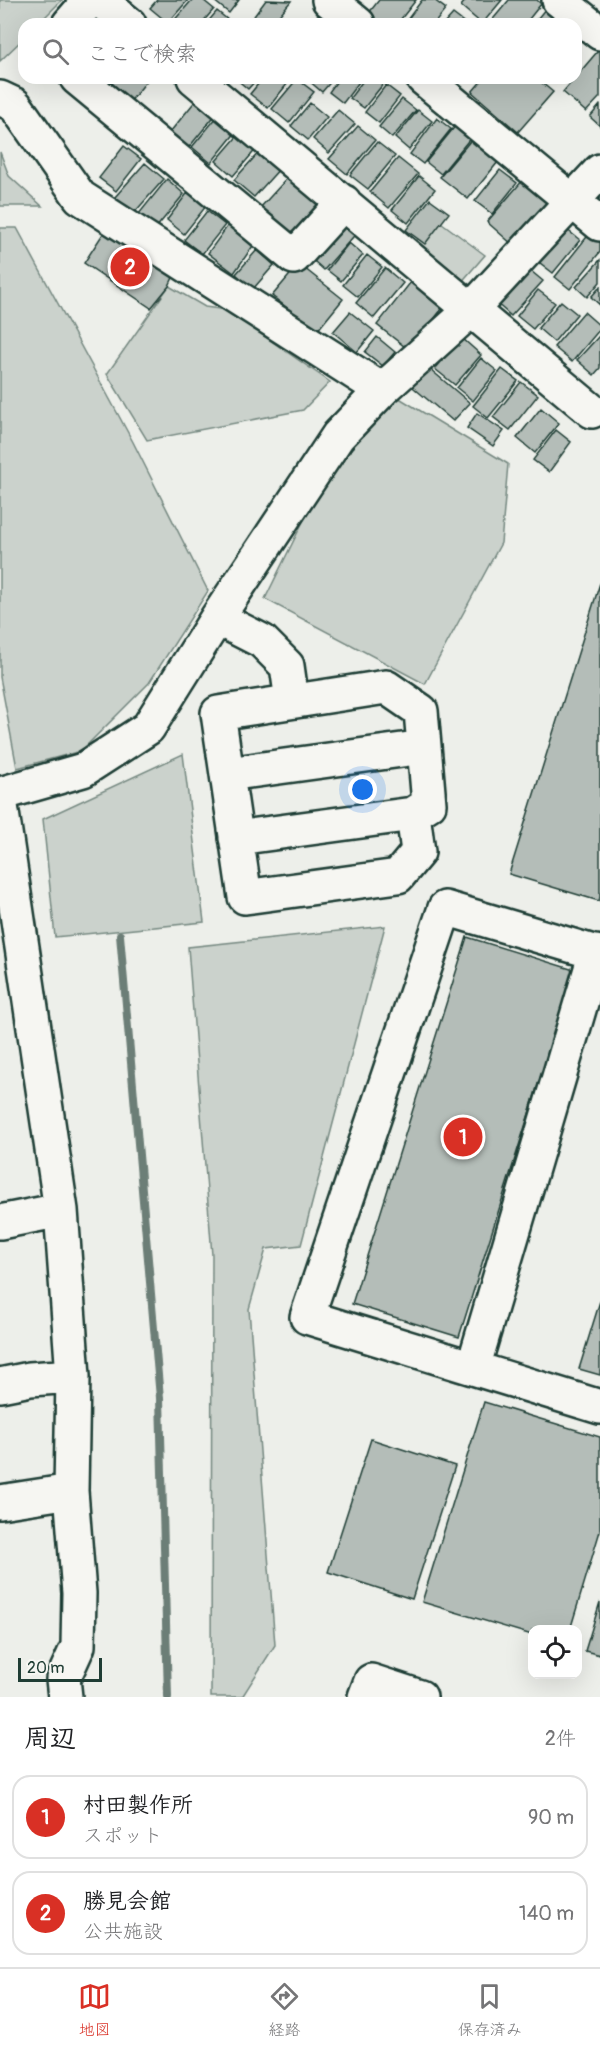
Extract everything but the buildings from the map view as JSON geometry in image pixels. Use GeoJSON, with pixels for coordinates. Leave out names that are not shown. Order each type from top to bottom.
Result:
{"type":"FeatureCollection","features":[{"type":"Feature","properties":{"kind":"street"},"geometry":{"type":"LineString","coordinates":[[74,18],[90,0]]}},
{"type":"Feature","properties":{"kind":"street"},"geometry":{"type":"LineString","coordinates":[[100,0],[122,18]]}},
{"type":"Feature","properties":{"kind":"street"},"geometry":{"type":"LineString","coordinates":[[328,0],[350,18]]}},
{"type":"Feature","properties":{"kind":"street"},"geometry":{"type":"LineString","coordinates":[[559,0],[581,18]]}},
{"type":"Feature","properties":{"kind":"street"},"geometry":{"type":"LineString","coordinates":[[582,19],[600,33]]}},
{"type":"Feature","properties":{"kind":"street"},"geometry":{"type":"LineString","coordinates":[[84,84],[294,257],[344,202]]}},
{"type":"Feature","properties":{"kind":"street"},"geometry":{"type":"LineString","coordinates":[[201,84],[592,411]]}},
{"type":"Feature","properties":{"kind":"street"},"geometry":{"type":"LineString","coordinates":[[430,84],[600,224]]}},
{"type":"Feature","properties":{"kind":"street"},"geometry":{"type":"LineString","coordinates":[[0,98],[15,105],[80,197],[382,390]]}},
{"type":"Feature","properties":{"kind":"street"},"geometry":{"type":"LineString","coordinates":[[56,1691],[78,1646],[79,1593],[71,1491],[73,1376],[61,1210],[41,1082],[13,964],[1,808],[83,771],[148,728],[217,618],[338,436],[382,390],[472,309],[600,171]]}},
{"type":"Feature","properties":{"kind":"street"},"geometry":{"type":"LineString","coordinates":[[217,618],[262,641],[287,666],[292,701]]}},
{"type":"Feature","properties":{"kind":"street"},"geometry":{"type":"LineString","coordinates":[[236,838],[413,814],[429,804],[421,711],[386,687],[218,713],[236,838],[245,897],[398,876],[418,852],[413,814]]}},
{"type":"Feature","properties":{"kind":"street"},"geometry":{"type":"LineString","coordinates":[[227,774],[424,747]]}},
{"type":"Feature","properties":{"kind":"street"},"geometry":{"type":"LineString","coordinates":[[473,1368],[598,953],[445,908],[307,1317],[473,1368],[600,1407]]}},
{"type":"Feature","properties":{"kind":"street"},"geometry":{"type":"LineString","coordinates":[[0,1221],[61,1210]]}},
{"type":"Feature","properties":{"kind":"street"},"geometry":{"type":"LineString","coordinates":[[0,1385],[30,1379],[73,1376]]}},
{"type":"Feature","properties":{"kind":"street"},"geometry":{"type":"LineString","coordinates":[[0,1502],[71,1491]]}},
{"type":"Feature","properties":{"kind":"street"},"geometry":{"type":"LineString","coordinates":[[365,1697],[371,1681],[420,1697]]}},
{"type":"Feature","properties":{"kind":"shaded area"},"geometry":{"type":"Polygon","coordinates":[[[0,0],[62,0],[44,18],[18,18],[18,44],[0,61],[0,0]]]}},
{"type":"Feature","properties":{"kind":"shaded area"},"geometry":{"type":"Polygon","coordinates":[[[0,152],[9,176],[42,206],[0,206],[0,152]]]}},
{"type":"Feature","properties":{"kind":"shaded area"},"geometry":{"type":"Polygon","coordinates":[[[438,220],[485,255],[459,285],[408,249],[438,220]]]}},
{"type":"Feature","properties":{"kind":"shaded area"},"geometry":{"type":"Polygon","coordinates":[[[0,228],[17,228],[133,442],[208,591],[149,683],[81,751],[17,768],[0,677],[0,228]]]}},
{"type":"Feature","properties":{"kind":"shaded area"},"geometry":{"type":"Polygon","coordinates":[[[169,286],[205,307],[227,310],[330,382],[303,410],[147,440],[107,374],[169,286]]]}},
{"type":"Feature","properties":{"kind":"shaded area"},"geometry":{"type":"Polygon","coordinates":[[[391,393],[508,464],[501,543],[425,684],[265,599],[343,440],[391,393]]]}},
{"type":"Feature","properties":{"kind":"shaded area"},"geometry":{"type":"Polygon","coordinates":[[[183,754],[204,922],[55,937],[43,819],[183,754]]]}},
{"type":"Feature","properties":{"kind":"shaded area"},"geometry":{"type":"Polygon","coordinates":[[[385,926],[301,1245],[266,1249],[249,1309],[275,1645],[242,1697],[211,1697],[212,1255],[188,947],[385,926]]]}},
{"type":"Feature","properties":{"kind":"waterway"},"geometry":{"type":"LineString","coordinates":[[120,935],[160,1398],[168,1697]]}},
{"type":"Feature","properties":{"kind":"place","name":"勝見会館"},"geometry":{"type":"Point","coordinates":[130,267]}},
{"type":"Feature","properties":{"kind":"place","name":"村田製作所"},"geometry":{"type":"Point","coordinates":[463,1137]}}]}
